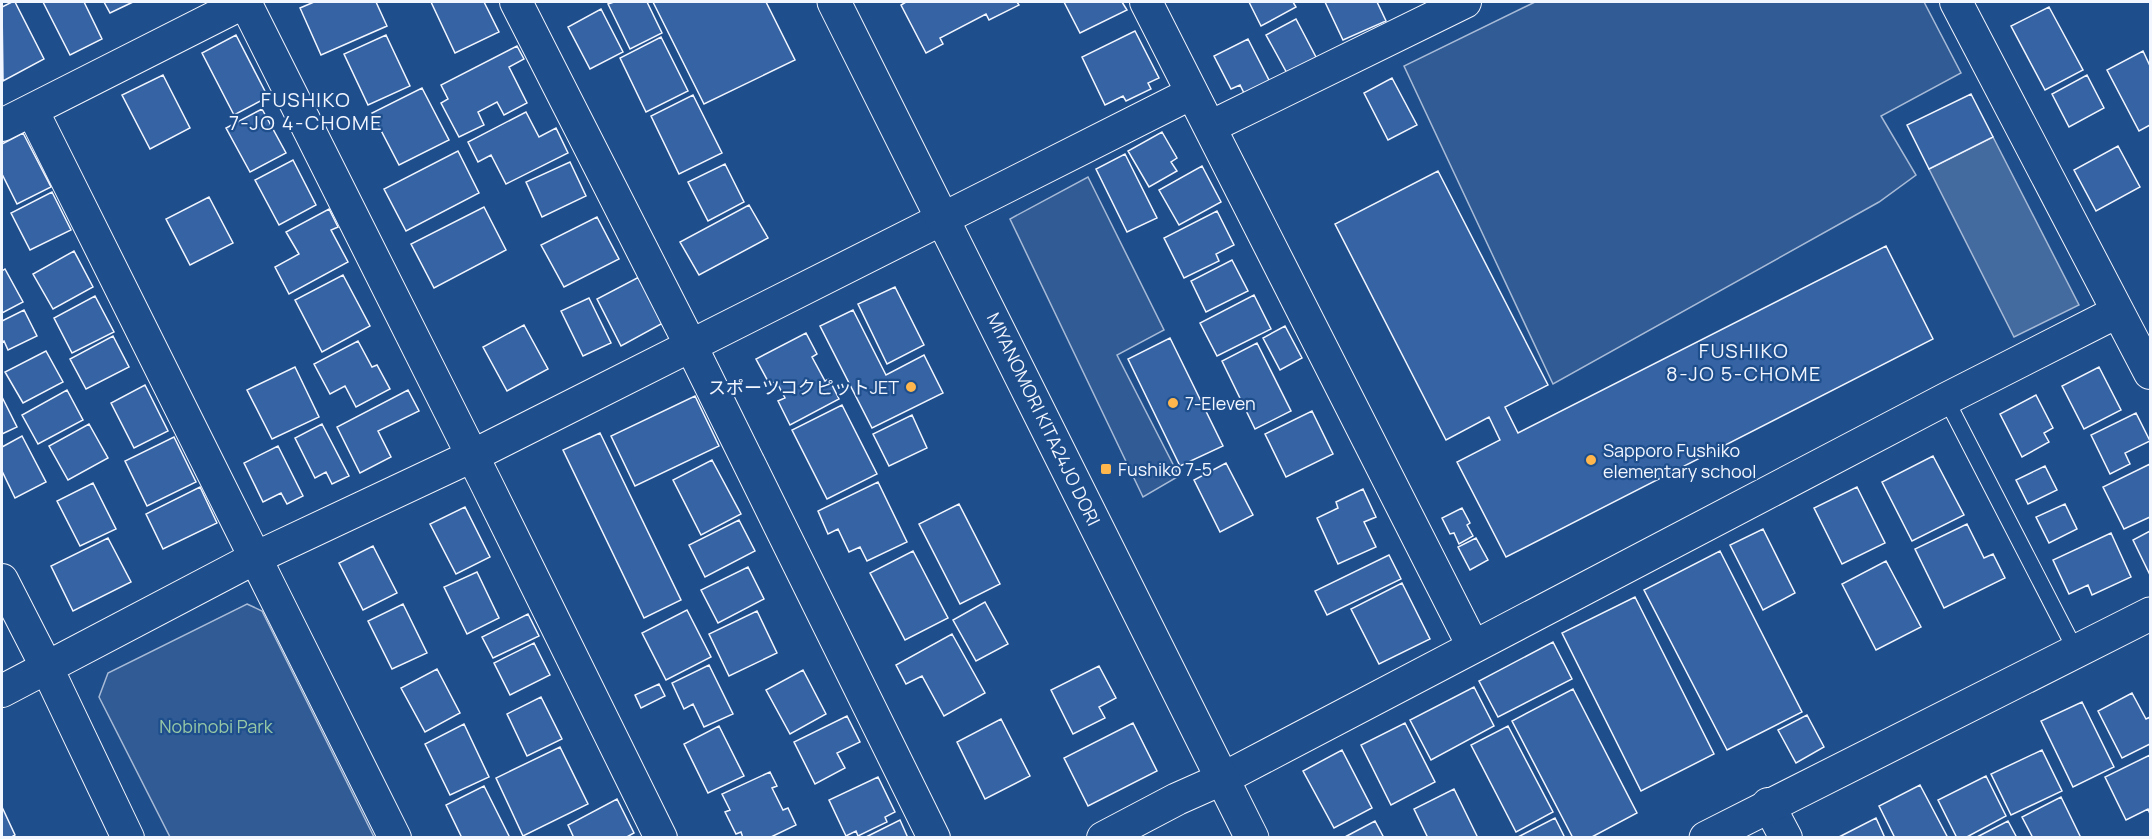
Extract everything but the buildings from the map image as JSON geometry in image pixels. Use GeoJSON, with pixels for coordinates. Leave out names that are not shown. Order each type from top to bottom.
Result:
{"type":"FeatureCollection","features":[{"type":"Feature","properties":{"kind":"street"},"geometry":{"type":"LineString","coordinates":[[2,125],[245,2],[661,837]]}},
{"type":"Feature","properties":{"kind":"street"},"geometry":{"type":"LineString","coordinates":[[516,2],[691,346],[933,837]]}},
{"type":"Feature","properties":{"kind":"street","name":"MIYANOMORI KITA24JO DORI"},"geometry":{"type":"LineString","coordinates":[[834,2],[1251,837]]}},
{"type":"Feature","properties":{"kind":"street"},"geometry":{"type":"LineString","coordinates":[[1146,2],[1473,646]]}},
{"type":"Feature","properties":{"kind":"street"},"geometry":{"type":"LineString","coordinates":[[1210,128],[1414,12],[1464,2]]}},
{"type":"Feature","properties":{"kind":"street"},"geometry":{"type":"LineString","coordinates":[[1956,2],[2151,373]]}},
{"type":"Feature","properties":{"kind":"street"},"geometry":{"type":"LineString","coordinates":[[2,692],[255,558],[472,456],[1192,93]]}},
{"type":"Feature","properties":{"kind":"street"},"geometry":{"type":"LineString","coordinates":[[32,110],[395,837]]}},
{"type":"Feature","properties":{"kind":"street"},"geometry":{"type":"LineString","coordinates":[[1103,837],[1222,779],[1946,399],[2117,312]]}},
{"type":"Feature","properties":{"kind":"street"},"geometry":{"type":"LineString","coordinates":[[2,580],[128,837]]}},
{"type":"Feature","properties":{"kind":"street"},"geometry":{"type":"LineString","coordinates":[[1706,837],[2151,614]]}},
{"type":"Feature","properties":{"kind":"street"},"geometry":{"type":"LineString","coordinates":[[1768,804],[1785,837]]}},
{"type":"Feature","properties":{"kind":"lane"},"geometry":{"type":"LineString","coordinates":[[1946,399],[2076,651]]}},
{"type":"Feature","properties":{"kind":"shaded area"},"geometry":{"type":"Polygon","coordinates":[[[1535,2],[1924,2],[1961,73],[1881,116],[1916,175],[1879,202],[1553,384],[1404,66],[1535,2]]]}},
{"type":"Feature","properties":{"kind":"shaded area"},"geometry":{"type":"Polygon","coordinates":[[[1993,137],[2079,305],[2014,337],[1929,169],[1993,137]]]}},
{"type":"Feature","properties":{"kind":"shaded area"},"geometry":{"type":"Polygon","coordinates":[[[1088,177],[1164,330],[1117,355],[1179,476],[1143,497],[1010,219],[1088,177]]]}},
{"type":"Feature","properties":{"kind":"shaded area","name":"Nobinobi Park"},"geometry":{"type":"Polygon","coordinates":[[[247,604],[262,611],[374,837],[170,837],[99,697],[108,673],[247,604]]]}},
{"type":"Feature","properties":{"kind":"place","name":"スポーツコクピットJET"},"geometry":{"type":"Point","coordinates":[911,387]}},
{"type":"Feature","properties":{"kind":"place","name":"7-Eleven"},"geometry":{"type":"Point","coordinates":[1173,403]}},
{"type":"Feature","properties":{"kind":"place","name":"Sapporo Fushiko elementary school"},"geometry":{"type":"Point","coordinates":[1591,460]}},
{"type":"Feature","properties":{"kind":"place","name":"Fushiko 7-5"},"geometry":{"type":"Point","coordinates":[1106,469]}},
{"type":"Feature","properties":{"kind":"district","name":"FUSHIKO 7-JO 4-CHOME"},"geometry":{"type":"Point","coordinates":[306,110]}},
{"type":"Feature","properties":{"kind":"district","name":"FUSHIKO 8-JO 5-CHOME"},"geometry":{"type":"Point","coordinates":[1744,362]}}]}
